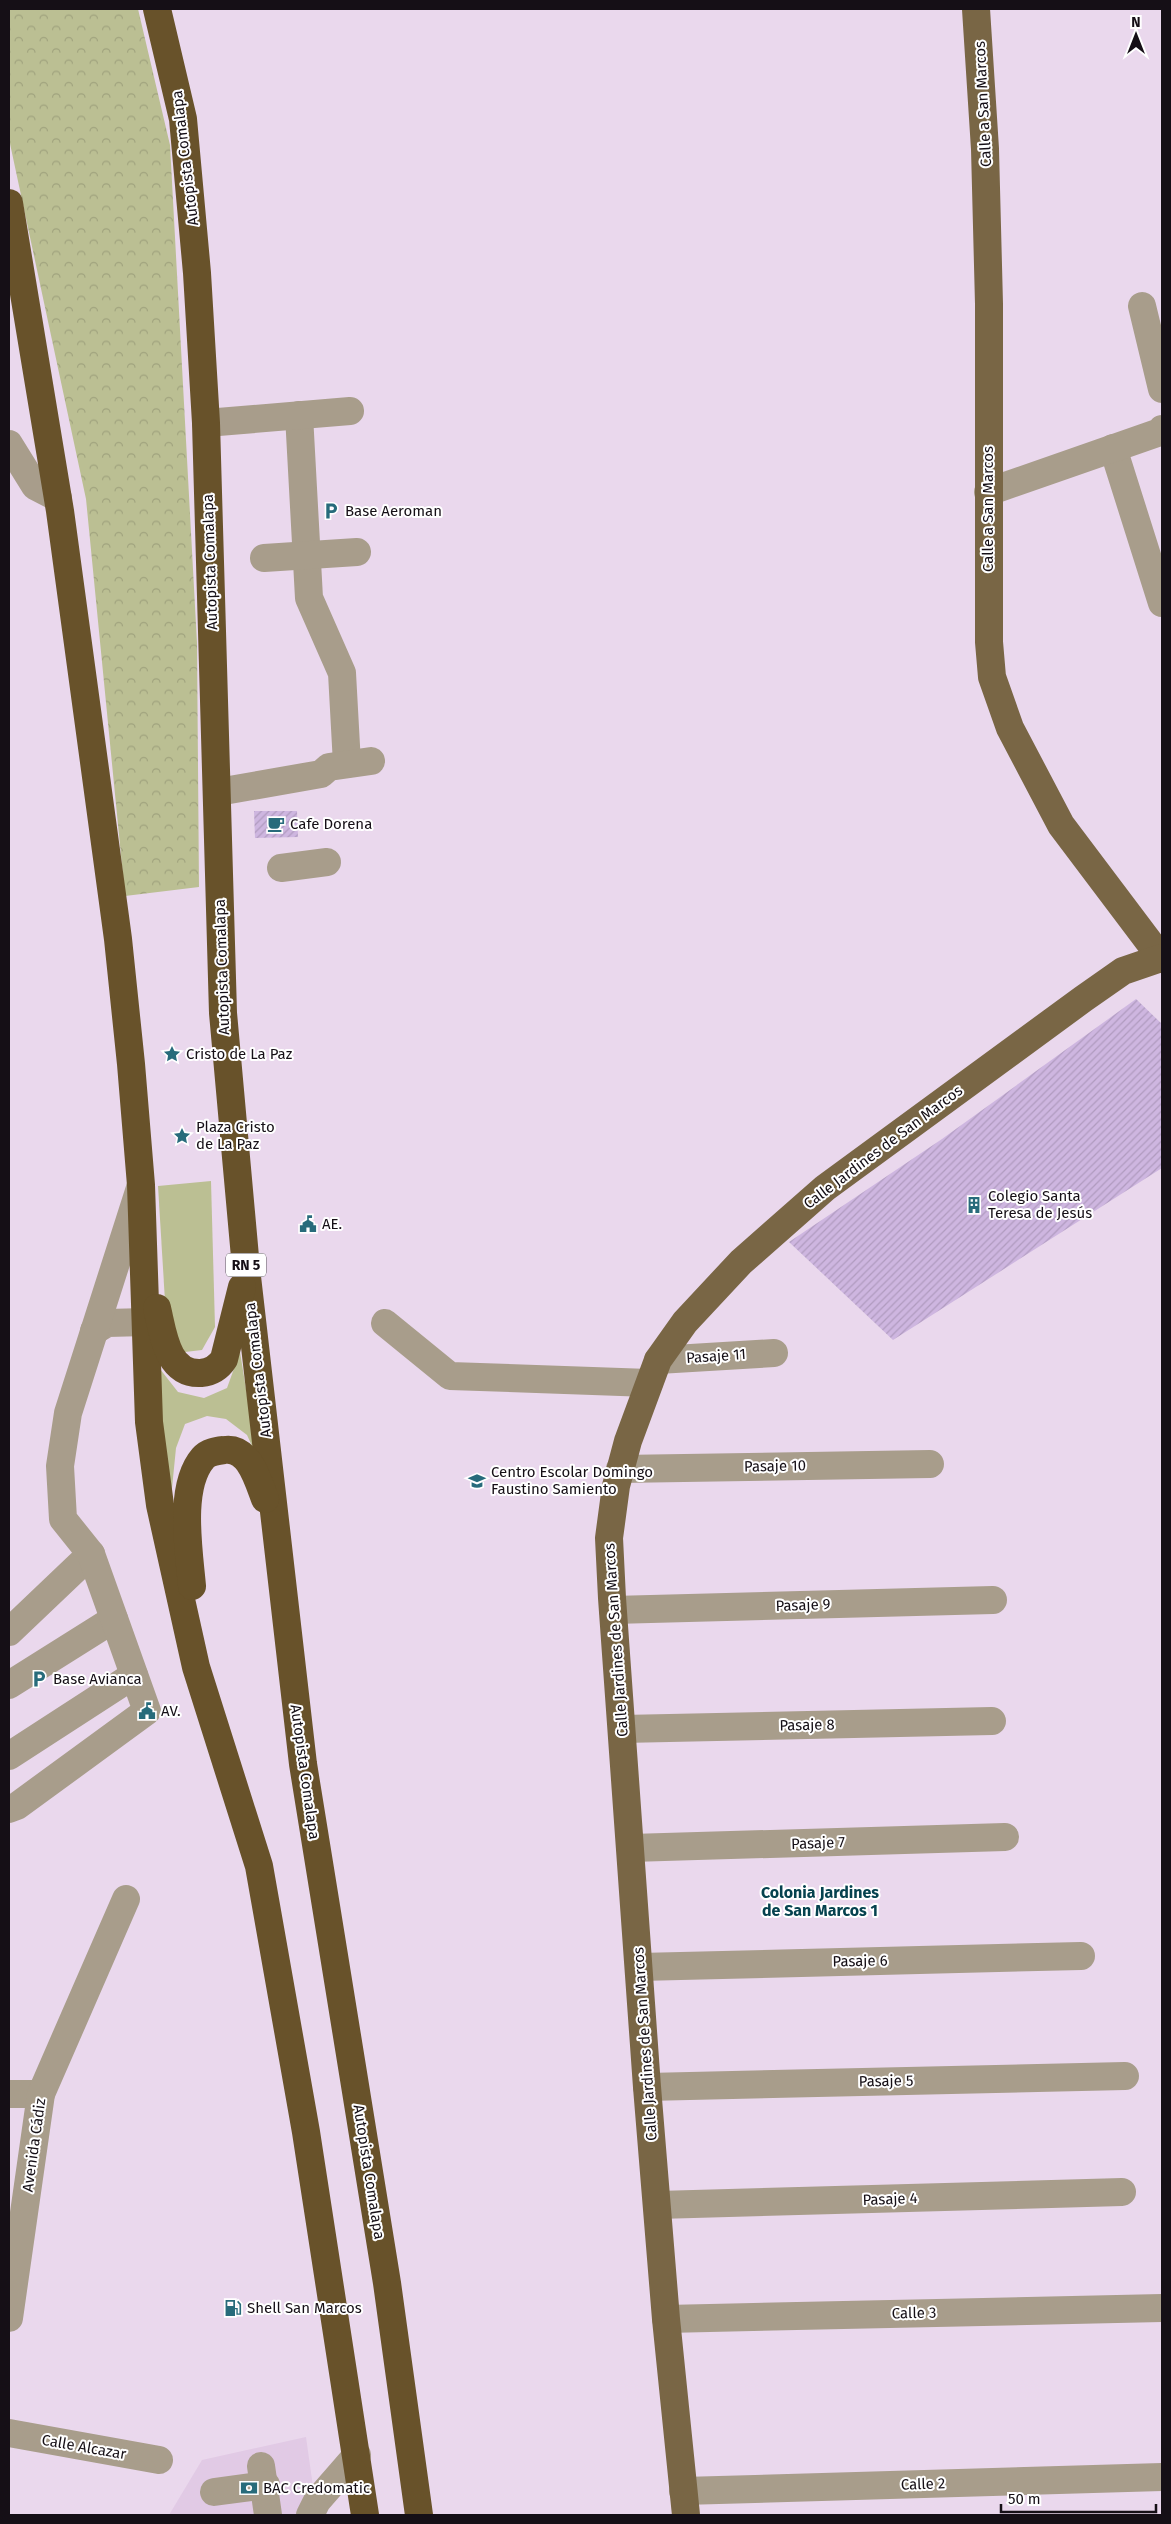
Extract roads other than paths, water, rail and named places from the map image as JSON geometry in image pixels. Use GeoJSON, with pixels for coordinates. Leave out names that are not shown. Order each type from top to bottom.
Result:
{"type":"FeatureCollection","features":[{"type":"Feature","properties":{"kind":"highway","name":"Autopista Comalapa"},"geometry":{"type":"LineString","coordinates":[[158,9],[177,87],[189,170],[206,423],[223,1013],[246,1268],[303,1764],[385,2273],[419,2515]]}},
{"type":"Feature","properties":{"kind":"highway"},"geometry":{"type":"LineString","coordinates":[[9,203],[58,498],[118,939],[132,1064],[141,1185],[149,1422],[160,1505],[196,1667],[259,1866],[306,2132],[365,2515]]}},
{"type":"Feature","properties":{"kind":"highway"},"geometry":{"type":"LineString","coordinates":[[144,1253],[166,1345],[173,1360],[189,1372],[207,1372],[219,1366],[224,1359],[246,1268]]}},
{"type":"Feature","properties":{"kind":"highway"},"geometry":{"type":"LineString","coordinates":[[196,1667],[187,1508],[197,1467],[204,1457],[212,1452],[228,1449],[238,1452],[251,1465],[265,1498],[275,1532],[283,1581]]}},
{"type":"Feature","properties":{"kind":"main road","name":"Calle a San Marcos"},"geometry":{"type":"LineString","coordinates":[[976,9],[986,149],[989,304],[988,642],[992,677],[1010,728],[1061,825],[1162,958]]}},
{"type":"Feature","properties":{"kind":"main road","name":"Calle Jardines de San Marcos"},"geometry":{"type":"LineString","coordinates":[[685,2503],[666,2319],[647,2087],[613,1610],[609,1538],[620,1469],[653,1371],[685,1322],[740,1262],[825,1188],[1123,971],[1162,958]]}},
{"type":"Feature","properties":{"kind":"street"},"geometry":{"type":"LineString","coordinates":[[1142,306],[1162,389]]}},
{"type":"Feature","properties":{"kind":"street"},"geometry":{"type":"LineString","coordinates":[[206,423],[350,411]]}},
{"type":"Feature","properties":{"kind":"street"},"geometry":{"type":"LineString","coordinates":[[218,792],[321,774],[329,766],[359,762],[350,672],[309,598],[299,415]]}},
{"type":"Feature","properties":{"kind":"street"},"geometry":{"type":"LineString","coordinates":[[988,492],[1160,432],[1162,428]]}},
{"type":"Feature","properties":{"kind":"street"},"geometry":{"type":"LineString","coordinates":[[9,444],[35,486],[58,498]]}},
{"type":"Feature","properties":{"kind":"street"},"geometry":{"type":"LineString","coordinates":[[1113,448],[1162,603]]}},
{"type":"Feature","properties":{"kind":"street"},"geometry":{"type":"LineString","coordinates":[[264,558],[357,552]]}},
{"type":"Feature","properties":{"kind":"street"},"geometry":{"type":"LineString","coordinates":[[281,868],[327,862]]}},
{"type":"Feature","properties":{"kind":"street"},"geometry":{"type":"LineString","coordinates":[[9,1809],[17,1806],[147,1712],[91,1554],[63,1520],[60,1466],[68,1414],[141,1185]]}},
{"type":"Feature","properties":{"kind":"street"},"geometry":{"type":"LineString","coordinates":[[94,1331],[107,1323],[146,1322]]}},
{"type":"Feature","properties":{"kind":"street","name":"Pasaje 11"},"geometry":{"type":"LineString","coordinates":[[385,1323],[450,1376],[653,1371],[774,1353]]}},
{"type":"Feature","properties":{"kind":"street","name":"Pasaje 10"},"geometry":{"type":"LineString","coordinates":[[620,1469],[930,1464]]}},
{"type":"Feature","properties":{"kind":"street"},"geometry":{"type":"LineString","coordinates":[[9,1632],[91,1554]]}},
{"type":"Feature","properties":{"kind":"street","name":"Pasaje 9"},"geometry":{"type":"LineString","coordinates":[[613,1610],[993,1600]]}},
{"type":"Feature","properties":{"kind":"street"},"geometry":{"type":"LineString","coordinates":[[9,1685],[114,1619]]}},
{"type":"Feature","properties":{"kind":"street"},"geometry":{"type":"LineString","coordinates":[[9,1756],[134,1675]]}},
{"type":"Feature","properties":{"kind":"street","name":"Pasaje 8"},"geometry":{"type":"LineString","coordinates":[[622,1729],[992,1721]]}},
{"type":"Feature","properties":{"kind":"street","name":"Pasaje 7"},"geometry":{"type":"LineString","coordinates":[[631,1848],[1005,1837]]}},
{"type":"Feature","properties":{"kind":"street","name":"Avenida Cádiz"},"geometry":{"type":"LineString","coordinates":[[9,2318],[13,2265],[41,2094],[126,1899]]}},
{"type":"Feature","properties":{"kind":"street","name":"Pasaje 6"},"geometry":{"type":"LineString","coordinates":[[639,1967],[1081,1956]]}},
{"type":"Feature","properties":{"kind":"street","name":"Pasaje 5"},"geometry":{"type":"LineString","coordinates":[[647,2087],[1125,2076]]}},
{"type":"Feature","properties":{"kind":"street"},"geometry":{"type":"LineString","coordinates":[[9,2094],[41,2094]]}},
{"type":"Feature","properties":{"kind":"street","name":"Pasaje 4"},"geometry":{"type":"LineString","coordinates":[[658,2205],[1122,2192]]}},
{"type":"Feature","properties":{"kind":"street","name":"Calle 3"},"geometry":{"type":"LineString","coordinates":[[666,2319],[1162,2308]]}},
{"type":"Feature","properties":{"kind":"street","name":"Calle Alcazar"},"geometry":{"type":"LineString","coordinates":[[9,2434],[159,2460]]}},
{"type":"Feature","properties":{"kind":"street"},"geometry":{"type":"LineString","coordinates":[[310,2515],[317,2501],[357,2455]]}},
{"type":"Feature","properties":{"kind":"street"},"geometry":{"type":"LineString","coordinates":[[214,2492],[264,2476],[268,2515]]}},
{"type":"Feature","properties":{"kind":"street","name":"Calle 2"},"geometry":{"type":"LineString","coordinates":[[685,2503],[1162,2477]]}},
{"type":"Feature","properties":{"kind":"place","name":"Base Aeroman"},"geometry":{"type":"Point","coordinates":[331,511]}},
{"type":"Feature","properties":{"kind":"place","name":"Cafe Dorena"},"geometry":{"type":"Point","coordinates":[276,824]}},
{"type":"Feature","properties":{"kind":"place","name":"Cristo de La Paz"},"geometry":{"type":"Point","coordinates":[172,1054]}},
{"type":"Feature","properties":{"kind":"place","name":"Plaza Cristo de La Paz"},"geometry":{"type":"Point","coordinates":[182,1136]}},
{"type":"Feature","properties":{"kind":"place","name":"Colegio Santa Teresa de Jesús"},"geometry":{"type":"Point","coordinates":[974,1205]}},
{"type":"Feature","properties":{"kind":"place","name":"AE."},"geometry":{"type":"Point","coordinates":[308,1224]}},
{"type":"Feature","properties":{"kind":"place","name":"Centro Escolar Domingo Faustino Samiento"},"geometry":{"type":"Point","coordinates":[477,1481]}},
{"type":"Feature","properties":{"kind":"place","name":"Base Avianca"},"geometry":{"type":"Point","coordinates":[39,1679]}},
{"type":"Feature","properties":{"kind":"place","name":"AV."},"geometry":{"type":"Point","coordinates":[147,1711]}},
{"type":"Feature","properties":{"kind":"place","name":"Shell San Marcos"},"geometry":{"type":"Point","coordinates":[233,2308]}},
{"type":"Feature","properties":{"kind":"place","name":"BAC Credomatic"},"geometry":{"type":"Point","coordinates":[249,2488]}},
{"type":"Feature","properties":{"kind":"district","name":"Colonia Jardines de San Marcos 1"},"geometry":{"type":"Point","coordinates":[820,1901]}}]}
